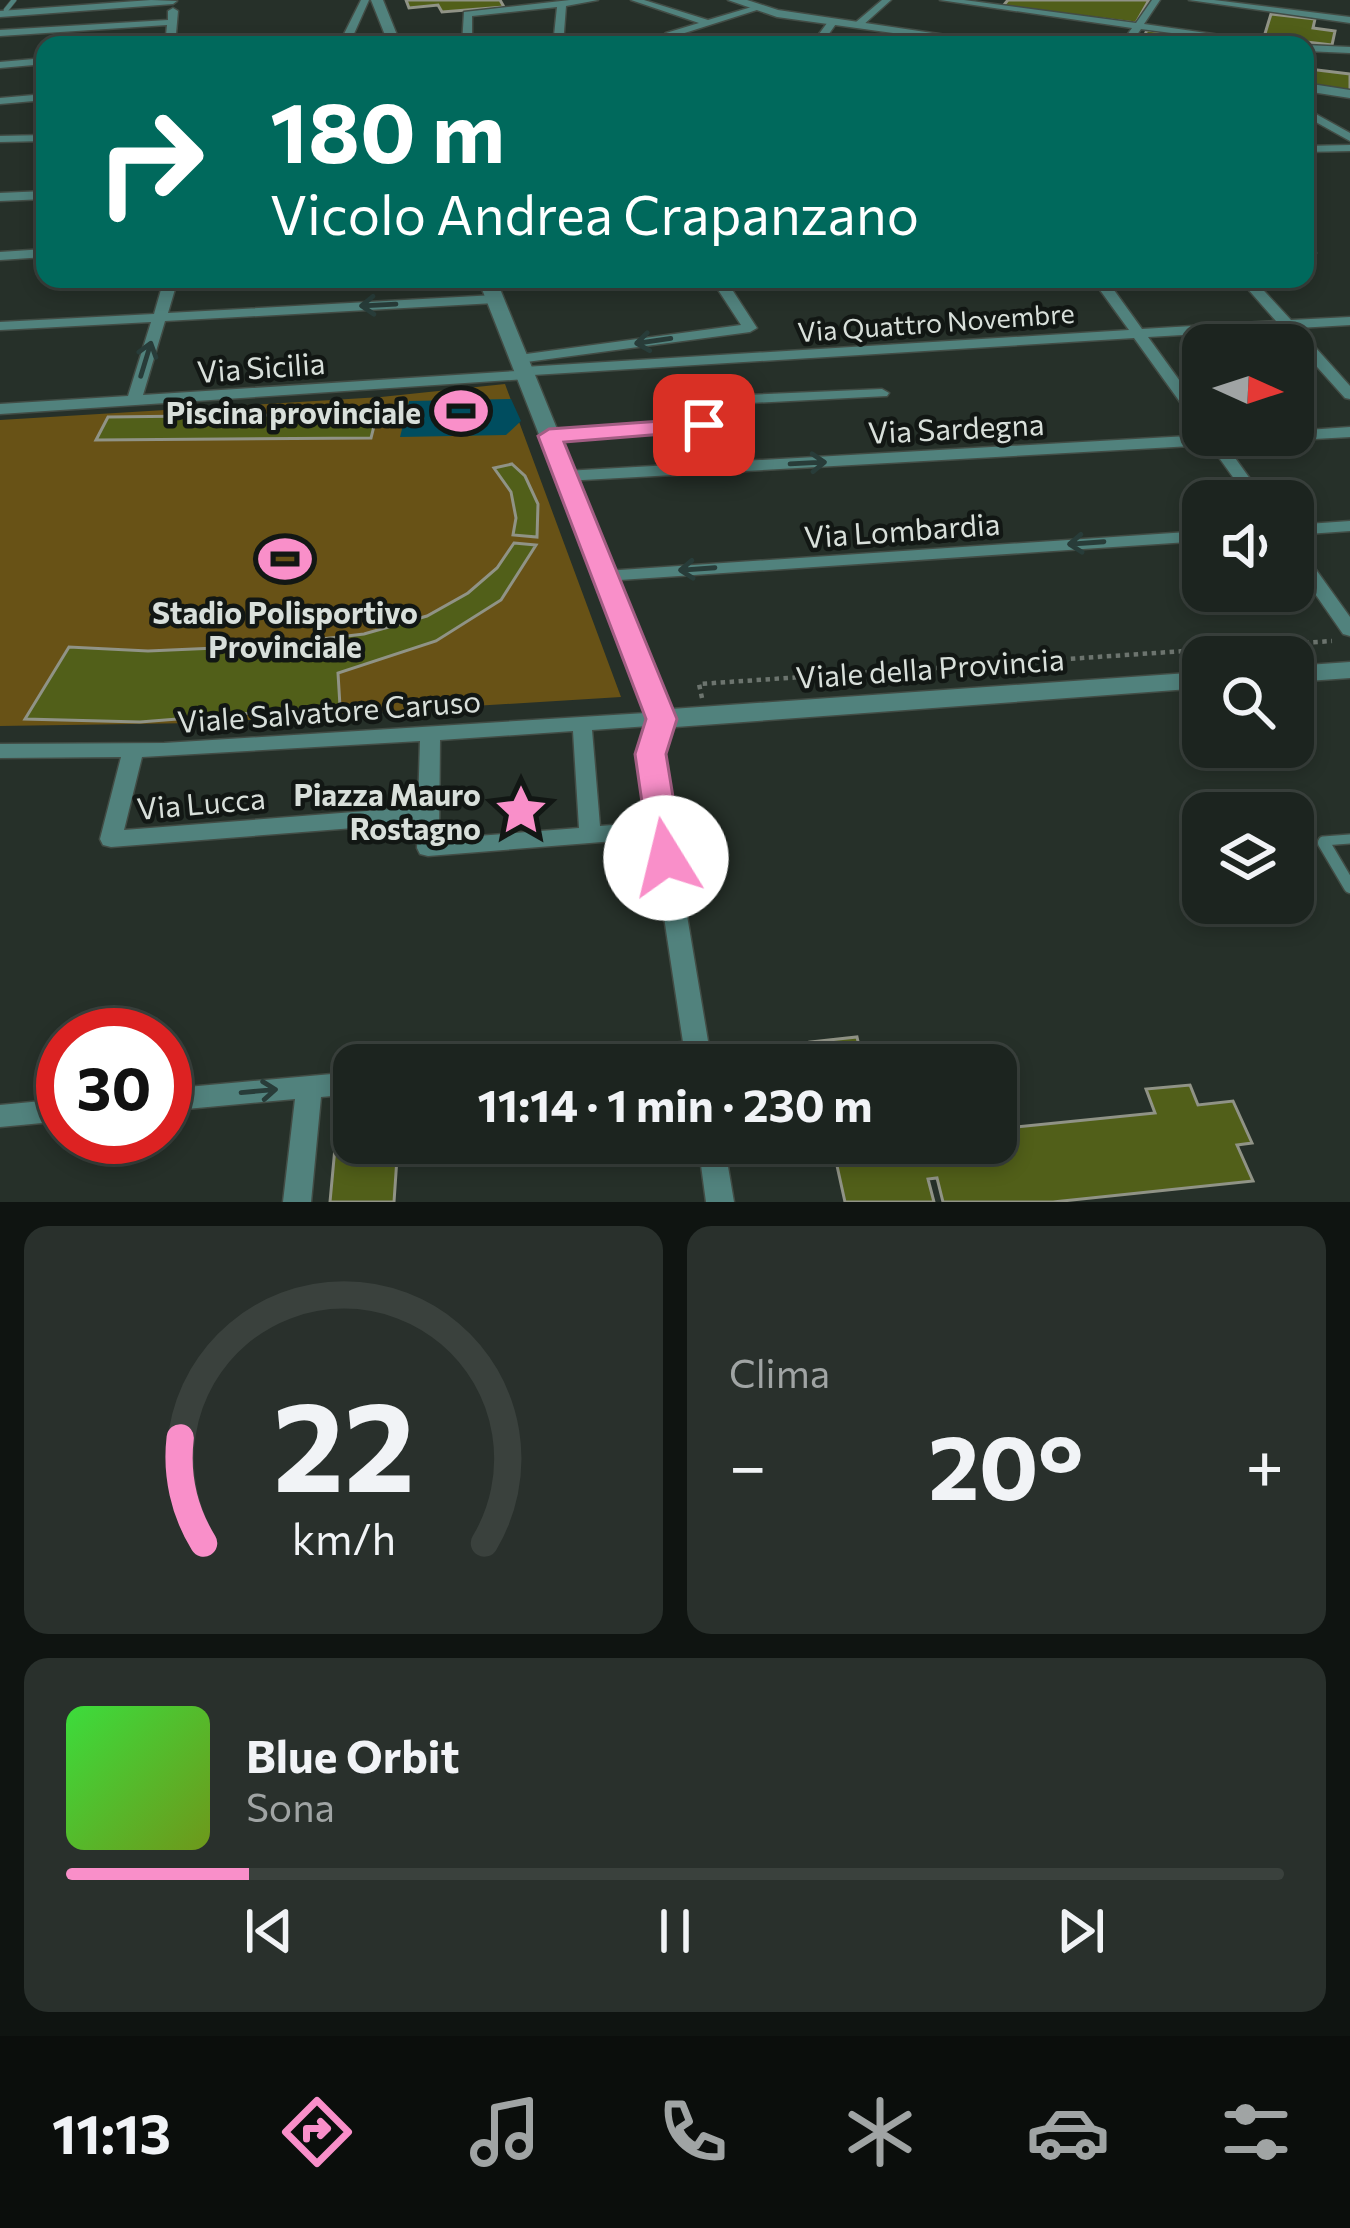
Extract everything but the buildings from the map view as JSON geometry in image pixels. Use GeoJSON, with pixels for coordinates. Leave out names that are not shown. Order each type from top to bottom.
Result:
{"type":"FeatureCollection","features":[{"type":"Feature","properties":{"kind":"street"},"geometry":{"type":"LineString","coordinates":[[348,36],[365,0]]}},
{"type":"Feature","properties":{"kind":"street"},"geometry":{"type":"LineString","coordinates":[[377,0],[391,36]]}},
{"type":"Feature","properties":{"kind":"street"},"geometry":{"type":"LineString","coordinates":[[467,36],[466,14],[594,0]]}},
{"type":"Feature","properties":{"kind":"street"},"geometry":{"type":"LineString","coordinates":[[635,0],[708,23]]}},
{"type":"Feature","properties":{"kind":"street"},"geometry":{"type":"LineString","coordinates":[[734,0],[755,8],[944,36]]}},
{"type":"Feature","properties":{"kind":"street"},"geometry":{"type":"LineString","coordinates":[[859,24],[887,0]]}},
{"type":"Feature","properties":{"kind":"street"},"geometry":{"type":"LineString","coordinates":[[944,0],[1206,36]]}},
{"type":"Feature","properties":{"kind":"street"},"geometry":{"type":"LineString","coordinates":[[1131,36],[1156,0]]}},
{"type":"Feature","properties":{"kind":"street"},"geometry":{"type":"LineString","coordinates":[[1193,0],[1266,4],[1350,20]]}},
{"type":"Feature","properties":{"kind":"street"},"geometry":{"type":"LineString","coordinates":[[6,7],[173,1],[171,36]]}},
{"type":"Feature","properties":{"kind":"street"},"geometry":{"type":"LineString","coordinates":[[558,36],[560,3]]}},
{"type":"Feature","properties":{"kind":"street"},"geometry":{"type":"LineString","coordinates":[[1249,36],[1266,4]]}},
{"type":"Feature","properties":{"kind":"street"},"geometry":{"type":"LineString","coordinates":[[668,36],[755,8]]}},
{"type":"Feature","properties":{"kind":"street"},"geometry":{"type":"LineString","coordinates":[[822,36],[833,21]]}},
{"type":"Feature","properties":{"kind":"street"},"geometry":{"type":"LineString","coordinates":[[0,33],[172,22]]}},
{"type":"Feature","properties":{"kind":"street"},"geometry":{"type":"LineString","coordinates":[[1314,48],[1350,50]]}},
{"type":"Feature","properties":{"kind":"street"},"geometry":{"type":"LineString","coordinates":[[0,64],[36,62]]}},
{"type":"Feature","properties":{"kind":"street"},"geometry":{"type":"LineString","coordinates":[[1314,88],[1350,94]]}},
{"type":"Feature","properties":{"kind":"street"},"geometry":{"type":"LineString","coordinates":[[0,101],[36,98]]}},
{"type":"Feature","properties":{"kind":"street"},"geometry":{"type":"LineString","coordinates":[[1314,116],[1350,138]]}},
{"type":"Feature","properties":{"kind":"street"},"geometry":{"type":"LineString","coordinates":[[0,139],[36,138]]}},
{"type":"Feature","properties":{"kind":"street"},"geometry":{"type":"LineString","coordinates":[[1314,149],[1350,148]]}},
{"type":"Feature","properties":{"kind":"street"},"geometry":{"type":"LineString","coordinates":[[2,200],[36,197]]}},
{"type":"Feature","properties":{"kind":"street"},"geometry":{"type":"LineString","coordinates":[[0,256],[36,254]]}},
{"type":"Feature","properties":{"kind":"street"},"geometry":{"type":"LineString","coordinates":[[134,401],[168,288]]}},
{"type":"Feature","properties":{"kind":"street"},"geometry":{"type":"LineString","coordinates":[[523,368],[750,328],[728,288]]}},
{"type":"Feature","properties":{"kind":"street"},"geometry":{"type":"LineString","coordinates":[[1105,288],[1182,395]]}},
{"type":"Feature","properties":{"kind":"street"},"geometry":{"type":"LineString","coordinates":[[1254,288],[1286,324]]}},
{"type":"Feature","properties":{"kind":"street"},"geometry":{"type":"LineString","coordinates":[[0,326],[491,289],[662,719],[650,754],[696,1044]]}},
{"type":"Feature","properties":{"kind":"street","name":"Via Quattro Novembre"},"geometry":{"type":"LineString","coordinates":[[1303,324],[1350,321]]}},
{"type":"Feature","properties":{"kind":"street","name":"Via Quattro Novembre"},"geometry":{"type":"LineString","coordinates":[[523,368],[1182,331]]}},
{"type":"Feature","properties":{"kind":"street"},"geometry":{"type":"LineString","coordinates":[[1314,355],[1350,395]]}},
{"type":"Feature","properties":{"kind":"street","name":"Via Sicilia"},"geometry":{"type":"LineString","coordinates":[[0,410],[523,368]]}},
{"type":"Feature","properties":{"kind":"street"},"geometry":{"type":"LineString","coordinates":[[549,436],[704,425],[747,399],[882,393]]}},
{"type":"Feature","properties":{"kind":"street","name":"Via Sardegna"},"geometry":{"type":"LineString","coordinates":[[1314,434],[1350,433]]}},
{"type":"Feature","properties":{"kind":"street","name":"Via Sardegna"},"geometry":{"type":"LineString","coordinates":[[565,476],[1182,440]]}},
{"type":"Feature","properties":{"kind":"street"},"geometry":{"type":"LineString","coordinates":[[1314,529],[1350,526]]}},
{"type":"Feature","properties":{"kind":"street","name":"Via Lombardia"},"geometry":{"type":"LineString","coordinates":[[605,575],[1182,537]]}},
{"type":"Feature","properties":{"kind":"street"},"geometry":{"type":"LineString","coordinates":[[1314,579],[1350,630]]}},
{"type":"Feature","properties":{"kind":"street"},"geometry":{"type":"LineString","coordinates":[[1314,673],[1350,670]]}},
{"type":"Feature","properties":{"kind":"street","name":"Viale della Provincia"},"geometry":{"type":"LineString","coordinates":[[662,719],[1182,682]]}},
{"type":"Feature","properties":{"kind":"street","name":"Viale Salvatore Caruso"},"geometry":{"type":"LineString","coordinates":[[0,752],[133,751],[662,719]]}},
{"type":"Feature","properties":{"kind":"street"},"geometry":{"type":"LineString","coordinates":[[582,724],[590,835]]}},
{"type":"Feature","properties":{"kind":"street"},"geometry":{"type":"LineString","coordinates":[[430,734],[428,848],[662,829]]}},
{"type":"Feature","properties":{"kind":"street","name":"Via Lucca"},"geometry":{"type":"LineString","coordinates":[[133,751],[111,839],[428,814]]}},
{"type":"Feature","properties":{"kind":"street"},"geometry":{"type":"LineString","coordinates":[[192,1098],[333,1085]]}},
{"type":"Feature","properties":{"kind":"street"},"geometry":{"type":"LineString","coordinates":[[297,1202],[309,1087]]}},
{"type":"Feature","properties":{"kind":"street"},"geometry":{"type":"LineString","coordinates":[[0,1116],[36,1113]]}},
{"type":"Feature","properties":{"kind":"street"},"geometry":{"type":"LineString","coordinates":[[714,1164],[720,1202]]}},
{"type":"Feature","properties":{"kind":"lane"},"geometry":{"type":"LineString","coordinates":[[1350,839],[1323,841],[1350,887]]}},
{"type":"Feature","properties":{"kind":"path"},"geometry":{"type":"LineString","coordinates":[[705,716],[699,684],[1350,640]]}},
{"type":"Feature","properties":{"kind":"shaded area","name":"Stadio Polisportivo Provinciale"},"geometry":{"type":"Polygon","coordinates":[[[505,384],[621,697],[197,723],[0,726],[0,420],[381,397],[505,384]]]}},
{"type":"Feature","properties":{"kind":"water","name":"Piscina provinciale"},"geometry":{"type":"Polygon","coordinates":[[[511,399],[521,421],[506,435],[400,437],[409,401],[511,399]]]}},
{"type":"Feature","properties":{"kind":"place","name":"Piscina provinciale"},"geometry":{"type":"Point","coordinates":[461,411]}},
{"type":"Feature","properties":{"kind":"place","name":"Stadio Polisportivo Provinciale"},"geometry":{"type":"Point","coordinates":[285,559]}},
{"type":"Feature","properties":{"kind":"place","name":"Piazza Mauro Rostagno"},"geometry":{"type":"Point","coordinates":[521,810]}},
{"type":"Feature","properties":{"kind":"route"},"geometry":{"type":"LineString","coordinates":[[666,858],[650,754],[662,719],[549,436],[704,425]]}}]}
